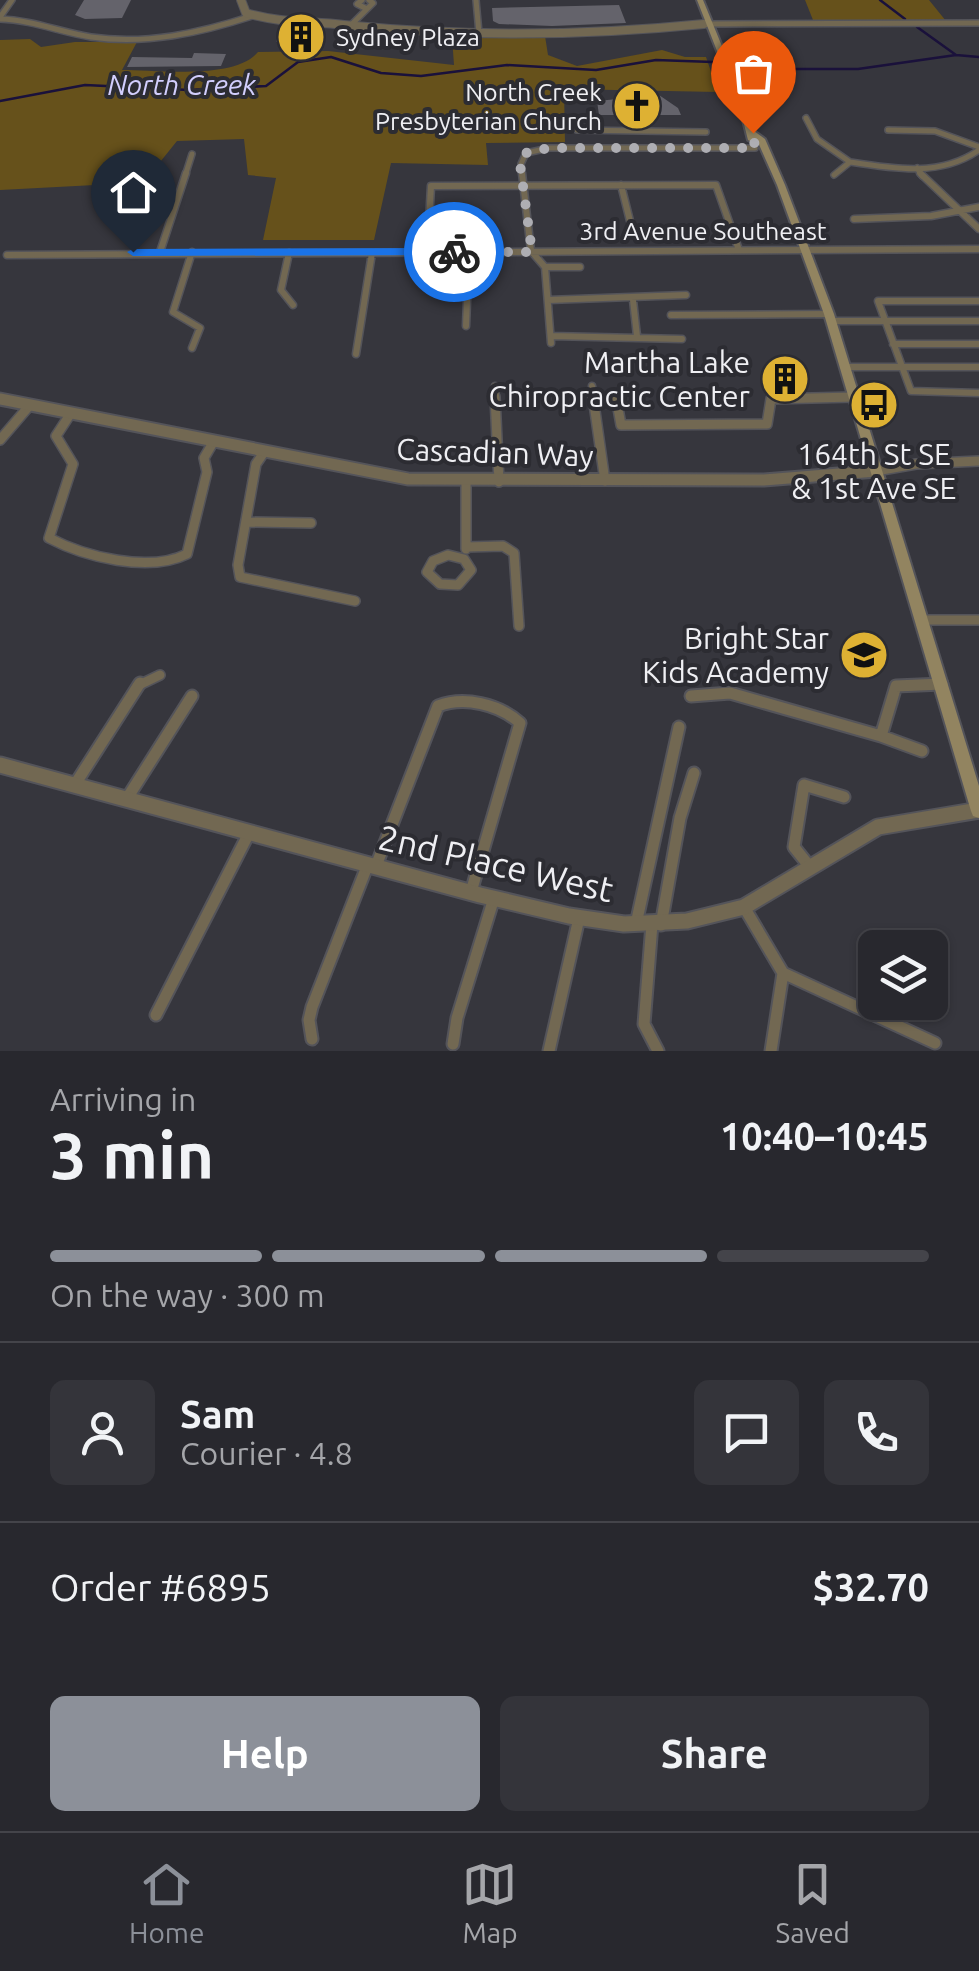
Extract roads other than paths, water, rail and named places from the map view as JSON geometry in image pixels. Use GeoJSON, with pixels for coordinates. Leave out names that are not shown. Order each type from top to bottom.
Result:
{"type":"FeatureCollection","features":[{"type":"Feature","properties":{"kind":"main road"},"geometry":{"type":"LineString","coordinates":[[696,0],[753,133],[755,148],[772,186],[781,194]]}},
{"type":"Feature","properties":{"kind":"main road"},"geometry":{"type":"LineString","coordinates":[[753,133],[761,140],[830,317],[979,810]]}},
{"type":"Feature","properties":{"kind":"street"},"geometry":{"type":"LineString","coordinates":[[12,0],[0,18],[31,21],[88,36],[160,38],[209,32],[252,16]]}},
{"type":"Feature","properties":{"kind":"street"},"geometry":{"type":"LineString","coordinates":[[241,0],[242,8],[252,16],[282,23],[351,25],[395,32],[640,31],[708,24],[979,23]]}},
{"type":"Feature","properties":{"kind":"street"},"geometry":{"type":"LineString","coordinates":[[351,25],[367,9],[373,3],[366,0],[357,4],[367,9]]}},
{"type":"Feature","properties":{"kind":"street"},"geometry":{"type":"LineString","coordinates":[[476,0],[479,33]]}},
{"type":"Feature","properties":{"kind":"street"},"geometry":{"type":"LineString","coordinates":[[806,118],[817,139],[850,162],[917,168],[962,160],[979,148]]}},
{"type":"Feature","properties":{"kind":"street"},"geometry":{"type":"LineString","coordinates":[[577,130],[706,132]]}},
{"type":"Feature","properties":{"kind":"street"},"geometry":{"type":"LineString","coordinates":[[606,130],[607,148]]}},
{"type":"Feature","properties":{"kind":"street"},"geometry":{"type":"LineString","coordinates":[[888,130],[935,130],[979,148]]}},
{"type":"Feature","properties":{"kind":"street"},"geometry":{"type":"LineString","coordinates":[[680,132],[686,148]]}},
{"type":"Feature","properties":{"kind":"street"},"geometry":{"type":"LineString","coordinates":[[682,339],[637,336],[551,340],[545,267],[532,252],[520,164],[526,153],[540,149],[755,148]]}},
{"type":"Feature","properties":{"kind":"street"},"geometry":{"type":"LineString","coordinates":[[160,252],[192,154]]}},
{"type":"Feature","properties":{"kind":"street"},"geometry":{"type":"LineString","coordinates":[[834,175],[850,162]]}},
{"type":"Feature","properties":{"kind":"street"},"geometry":{"type":"LineString","coordinates":[[917,168],[924,180],[979,229]]}},
{"type":"Feature","properties":{"kind":"street"},"geometry":{"type":"LineString","coordinates":[[621,185],[630,221]]}},
{"type":"Feature","properties":{"kind":"street"},"geometry":{"type":"LineString","coordinates":[[429,222],[432,186],[716,185],[739,250]]}},
{"type":"Feature","properties":{"kind":"street"},"geometry":{"type":"LineString","coordinates":[[854,218],[901,218],[979,207]]}},
{"type":"Feature","properties":{"kind":"street","name":"3rd Avenue Southeast"},"geometry":{"type":"LineString","coordinates":[[2,258],[160,252],[979,249]]}},
{"type":"Feature","properties":{"kind":"street"},"geometry":{"type":"LineString","coordinates":[[192,252],[174,312],[200,328],[192,348]]}},
{"type":"Feature","properties":{"kind":"street"},"geometry":{"type":"LineString","coordinates":[[466,326],[469,252]]}},
{"type":"Feature","properties":{"kind":"street"},"geometry":{"type":"LineString","coordinates":[[289,253],[282,290],[293,305]]}},
{"type":"Feature","properties":{"kind":"street"},"geometry":{"type":"LineString","coordinates":[[356,354],[372,253]]}},
{"type":"Feature","properties":{"kind":"street"},"geometry":{"type":"LineString","coordinates":[[545,267],[580,267]]}},
{"type":"Feature","properties":{"kind":"street"},"geometry":{"type":"LineString","coordinates":[[548,300],[633,300],[686,295]]}},
{"type":"Feature","properties":{"kind":"street"},"geometry":{"type":"LineString","coordinates":[[633,300],[637,336]]}},
{"type":"Feature","properties":{"kind":"street"},"geometry":{"type":"LineString","coordinates":[[979,301],[878,300],[911,391],[979,392]]}},
{"type":"Feature","properties":{"kind":"street"},"geometry":{"type":"LineString","coordinates":[[670,315],[979,321]]}},
{"type":"Feature","properties":{"kind":"street"},"geometry":{"type":"LineString","coordinates":[[894,344],[979,344]]}},
{"type":"Feature","properties":{"kind":"street"},"geometry":{"type":"LineString","coordinates":[[845,366],[979,367]]}},
{"type":"Feature","properties":{"kind":"street"},"geometry":{"type":"LineString","coordinates":[[495,386],[499,482]]}},
{"type":"Feature","properties":{"kind":"street"},"geometry":{"type":"LineString","coordinates":[[592,386],[605,481]]}},
{"type":"Feature","properties":{"kind":"street"},"geometry":{"type":"LineString","coordinates":[[615,394],[621,425],[767,424],[771,399],[854,396]]}},
{"type":"Feature","properties":{"kind":"street","name":"Cascadian Way"},"geometry":{"type":"LineString","coordinates":[[0,399],[408,478],[466,482],[764,480],[876,471]]}},
{"type":"Feature","properties":{"kind":"street"},"geometry":{"type":"LineString","coordinates":[[0,440],[30,405]]}},
{"type":"Feature","properties":{"kind":"street"},"geometry":{"type":"LineString","coordinates":[[71,413],[56,436],[73,464],[49,538],[142,562],[182,559],[188,551],[207,472],[204,458],[214,441]]}},
{"type":"Feature","properties":{"kind":"street"},"geometry":{"type":"LineString","coordinates":[[265,450],[256,464],[237,572],[240,578],[355,601]]}},
{"type":"Feature","properties":{"kind":"street"},"geometry":{"type":"LineString","coordinates":[[876,471],[916,464],[979,462]]}},
{"type":"Feature","properties":{"kind":"street"},"geometry":{"type":"LineString","coordinates":[[466,482],[466,562],[470,576],[458,585],[442,586],[430,578],[429,566],[440,557],[456,556],[466,562]]}},
{"type":"Feature","properties":{"kind":"street"},"geometry":{"type":"LineString","coordinates":[[246,522],[311,522]]}},
{"type":"Feature","properties":{"kind":"street"},"geometry":{"type":"LineString","coordinates":[[466,547],[503,546],[513,551],[518,626]]}},
{"type":"Feature","properties":{"kind":"street"},"geometry":{"type":"LineString","coordinates":[[924,620],[979,620]]}},
{"type":"Feature","properties":{"kind":"street"},"geometry":{"type":"LineString","coordinates":[[74,786],[134,690],[143,680],[160,675]]}},
{"type":"Feature","properties":{"kind":"street"},"geometry":{"type":"LineString","coordinates":[[881,736],[896,686],[942,684]]}},
{"type":"Feature","properties":{"kind":"street"},"geometry":{"type":"LineString","coordinates":[[691,696],[730,693],[922,751]]}},
{"type":"Feature","properties":{"kind":"street"},"geometry":{"type":"LineString","coordinates":[[126,800],[192,696]]}},
{"type":"Feature","properties":{"kind":"street"},"geometry":{"type":"LineString","coordinates":[[312,1039],[312,1007],[438,706],[448,700],[513,714],[520,723],[471,892]]}},
{"type":"Feature","properties":{"kind":"street"},"geometry":{"type":"LineString","coordinates":[[658,1051],[644,1024],[650,924],[679,727]]}},
{"type":"Feature","properties":{"kind":"street","name":"2nd Place West"},"geometry":{"type":"LineString","coordinates":[[0,765],[248,835],[494,898],[580,918],[650,924],[744,907],[878,827],[979,810]]}},
{"type":"Feature","properties":{"kind":"street"},"geometry":{"type":"LineString","coordinates":[[650,924],[694,773]]}},
{"type":"Feature","properties":{"kind":"street"},"geometry":{"type":"LineString","coordinates":[[810,867],[794,847],[804,785],[844,797]]}},
{"type":"Feature","properties":{"kind":"street"},"geometry":{"type":"LineString","coordinates":[[156,1015],[248,835]]}},
{"type":"Feature","properties":{"kind":"street"},"geometry":{"type":"LineString","coordinates":[[453,1044],[457,1018],[494,898]]}},
{"type":"Feature","properties":{"kind":"street"},"geometry":{"type":"LineString","coordinates":[[744,907],[783,973],[934,1044]]}},
{"type":"Feature","properties":{"kind":"street"},"geometry":{"type":"LineString","coordinates":[[549,1051],[580,918]]}},
{"type":"Feature","properties":{"kind":"street"},"geometry":{"type":"LineString","coordinates":[[772,1051],[783,973]]}},
{"type":"Feature","properties":{"kind":"waterway"},"geometry":{"type":"LineString","coordinates":[[880,0],[905,19]]}},
{"type":"Feature","properties":{"kind":"waterway"},"geometry":{"type":"LineString","coordinates":[[917,27],[956,55]]}},
{"type":"Feature","properties":{"kind":"waterway","name":"North Creek"},"geometry":{"type":"LineString","coordinates":[[739,64],[755,69],[858,69],[956,55]]}},
{"type":"Feature","properties":{"kind":"waterway","name":"North Creek"},"geometry":{"type":"LineString","coordinates":[[956,55],[979,57]]}},
{"type":"Feature","properties":{"kind":"waterway","name":"North Creek"},"geometry":{"type":"LineString","coordinates":[[0,101],[85,85],[189,90],[266,86],[298,62],[331,57],[381,73],[421,76],[507,65],[596,70],[656,60],[713,62]]}},
{"type":"Feature","properties":{"kind":"place","name":"Sydney Plaza"},"geometry":{"type":"Point","coordinates":[301,37]}},
{"type":"Feature","properties":{"kind":"place","name":"North Creek Presbyterian Church"},"geometry":{"type":"Point","coordinates":[637,106]}},
{"type":"Feature","properties":{"kind":"place","name":"Martha Lake Chiropractic Center"},"geometry":{"type":"Point","coordinates":[785,379]}},
{"type":"Feature","properties":{"kind":"place","name":"164th St SE & 1st Ave SE"},"geometry":{"type":"Point","coordinates":[874,405]}},
{"type":"Feature","properties":{"kind":"place","name":"Bright Star Kids Academy"},"geometry":{"type":"Point","coordinates":[864,655]}}]}
